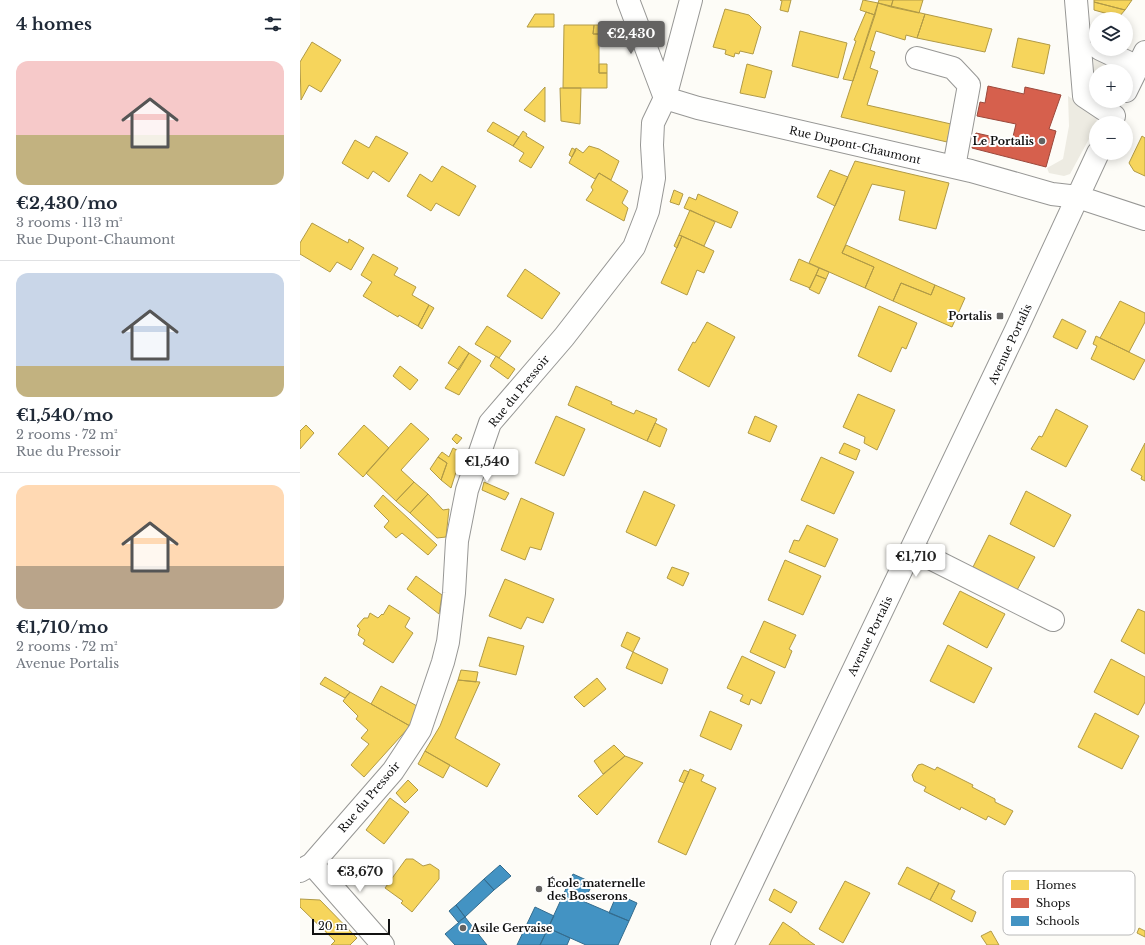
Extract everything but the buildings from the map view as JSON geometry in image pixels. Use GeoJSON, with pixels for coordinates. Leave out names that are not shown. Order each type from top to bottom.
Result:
{"type":"FeatureCollection","features":[{"type":"Feature","properties":{"kind":"street"},"geometry":{"type":"LineString","coordinates":[[628,0],[665,98]]}},
{"type":"Feature","properties":{"kind":"street","name":"Rue du Pressoir"},"geometry":{"type":"LineString","coordinates":[[306,867],[393,771],[420,730],[443,662],[448,642],[454,593],[457,541],[467,490],[490,423],[564,337],[634,247],[648,210],[654,178],[652,145],[653,123],[665,98],[691,0]]}},
{"type":"Feature","properties":{"kind":"street"},"geometry":{"type":"LineString","coordinates":[[1076,0],[1087,43],[1084,96],[1116,113]]}},
{"type":"Feature","properties":{"kind":"street"},"geometry":{"type":"LineString","coordinates":[[1126,56],[1141,60],[1133,77]]}},
{"type":"Feature","properties":{"kind":"street"},"geometry":{"type":"LineString","coordinates":[[917,58],[953,68],[969,85],[954,167]]}},
{"type":"Feature","properties":{"kind":"street","name":"Rue Dupont-Chaumont"},"geometry":{"type":"LineString","coordinates":[[665,98],[698,108],[954,167],[1052,194],[1078,197],[1145,219]]}},
{"type":"Feature","properties":{"kind":"street","name":"Avenue Portalis"},"geometry":{"type":"LineString","coordinates":[[722,945],[912,550],[1095,160]]}},
{"type":"Feature","properties":{"kind":"street"},"geometry":{"type":"LineString","coordinates":[[912,550],[1053,620]]}},
{"type":"Feature","properties":{"kind":"street"},"geometry":{"type":"LineString","coordinates":[[306,867],[383,945]]}},
{"type":"Feature","properties":{"kind":"shaded area"},"geometry":{"type":"Polygon","coordinates":[[[1093,57],[1108,64],[1094,64],[1093,57]]]}},
{"type":"Feature","properties":{"kind":"shaded area"},"geometry":{"type":"Polygon","coordinates":[[[1068,96],[1094,113],[1096,116],[1089,116],[1089,139],[1070,174],[1064,176],[1049,173],[1047,168],[1063,159],[1069,126],[1068,96]]]}},
{"type":"Feature","properties":{"kind":"place","name":"Le Portalis"},"geometry":{"type":"Point","coordinates":[1042,141]}},
{"type":"Feature","properties":{"kind":"place","name":"Portalis"},"geometry":{"type":"Point","coordinates":[1000,316]}},
{"type":"Feature","properties":{"kind":"place","name":"École maternelle des Bosserons"},"geometry":{"type":"Point","coordinates":[539,889]}},
{"type":"Feature","properties":{"kind":"place","name":"Asile Gervaise"},"geometry":{"type":"Point","coordinates":[463,928]}}]}
